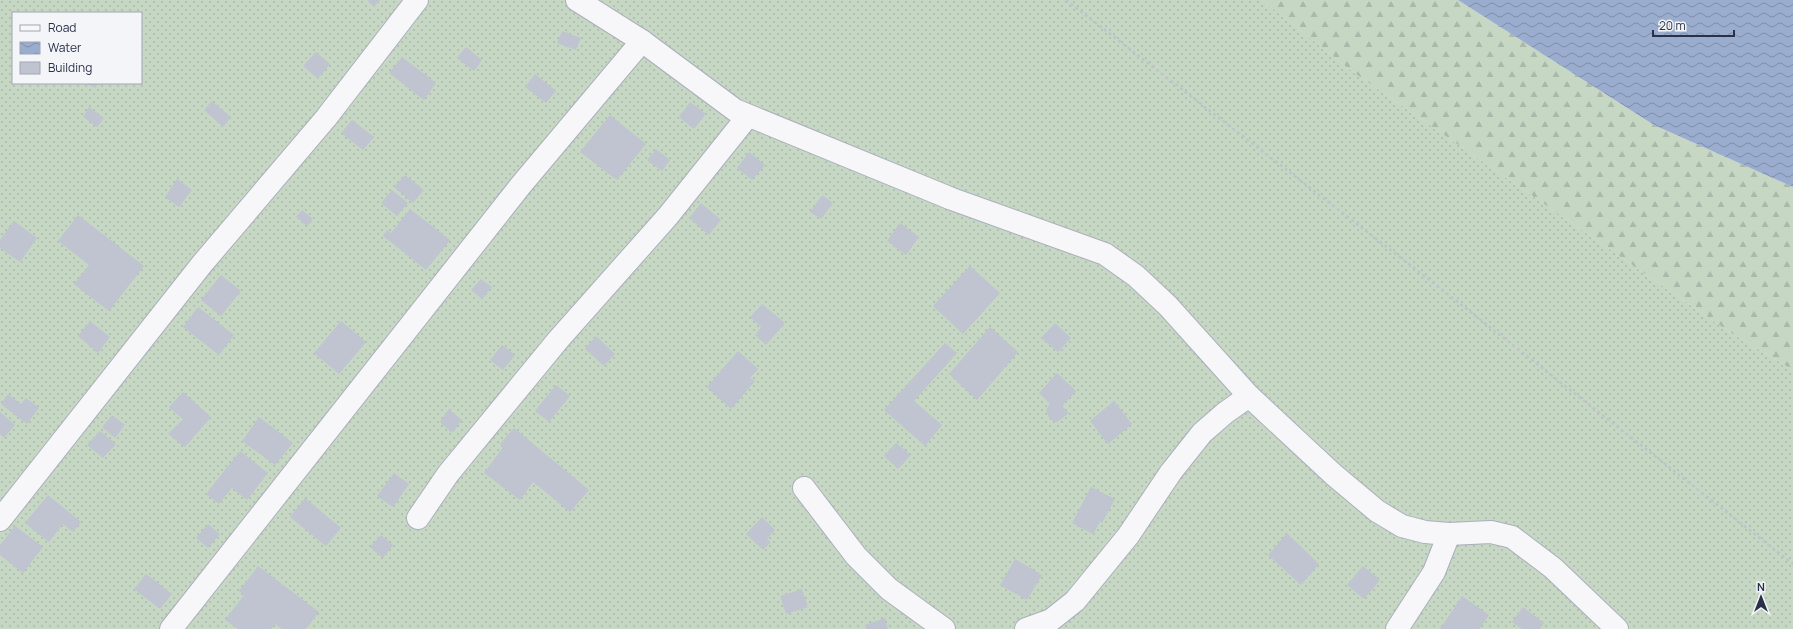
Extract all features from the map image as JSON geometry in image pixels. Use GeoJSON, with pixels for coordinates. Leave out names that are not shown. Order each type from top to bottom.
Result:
{"type":"FeatureCollection","features":[{"type":"Feature","properties":{"kind":"lane"},"geometry":{"type":"LineString","coordinates":[[0,520],[202,264],[326,118],[417,0]]}},
{"type":"Feature","properties":{"kind":"lane"},"geometry":{"type":"LineString","coordinates":[[577,0],[642,40],[735,110],[952,199],[1105,254],[1136,276],[1168,306],[1249,396],[1334,475],[1376,511],[1402,526],[1425,532],[1449,534],[1491,532],[1512,537],[1553,568],[1617,629]]}},
{"type":"Feature","properties":{"kind":"lane"},"geometry":{"type":"LineString","coordinates":[[171,629],[516,191],[642,40]]}},
{"type":"Feature","properties":{"kind":"lane"},"geometry":{"type":"LineString","coordinates":[[418,518],[448,474],[558,340],[668,216],[748,116]]}},
{"type":"Feature","properties":{"kind":"lane"},"geometry":{"type":"LineString","coordinates":[[1026,629],[1051,620],[1074,601],[1128,536],[1171,472],[1202,433],[1225,413],[1249,396]]}},
{"type":"Feature","properties":{"kind":"lane"},"geometry":{"type":"LineString","coordinates":[[804,488],[856,556],[889,589],[944,629]]}},
{"type":"Feature","properties":{"kind":"lane"},"geometry":{"type":"LineString","coordinates":[[1397,629],[1434,572],[1449,534]]}},
{"type":"Feature","properties":{"kind":"path"},"geometry":{"type":"LineString","coordinates":[[1066,0],[1428,278],[1793,564]]}},
{"type":"Feature","properties":{"kind":"green space"},"geometry":{"type":"Polygon","coordinates":[[[0,0],[1262,0],[1353,72],[1728,331],[1793,370],[1793,629],[0,629],[0,0]]]}},
{"type":"Feature","properties":{"kind":"green space"},"geometry":{"type":"Polygon","coordinates":[[[1262,0],[1458,0],[1654,125],[1793,187],[1793,370],[1728,331],[1353,72],[1262,0]]]}},
{"type":"Feature","properties":{"kind":"water"},"geometry":{"type":"Polygon","coordinates":[[[1458,0],[1793,0],[1793,187],[1654,125],[1458,0]]]}},
{"type":"Feature","properties":{"kind":"building"},"geometry":{"type":"Polygon","coordinates":[[[367,0],[380,0],[374,7],[367,0]]]}},
{"type":"Feature","properties":{"kind":"building"},"geometry":{"type":"Polygon","coordinates":[[[562,31],[581,38],[576,50],[557,43],[562,31]]]}},
{"type":"Feature","properties":{"kind":"building"},"geometry":{"type":"Polygon","coordinates":[[[466,47],[482,60],[474,71],[457,58],[466,47]]]}},
{"type":"Feature","properties":{"kind":"building"},"geometry":{"type":"Polygon","coordinates":[[[316,52],[330,64],[318,79],[303,66],[316,52]]]}},
{"type":"Feature","properties":{"kind":"building"},"geometry":{"type":"Polygon","coordinates":[[[402,57],[436,83],[424,100],[389,73],[402,57]]]}},
{"type":"Feature","properties":{"kind":"building"},"geometry":{"type":"Polygon","coordinates":[[[535,74],[556,91],[546,103],[525,87],[535,74]]]}},
{"type":"Feature","properties":{"kind":"building"},"geometry":{"type":"Polygon","coordinates":[[[87,84],[97,84],[95,88],[87,84]]]}},
{"type":"Feature","properties":{"kind":"building"},"geometry":{"type":"Polygon","coordinates":[[[212,101],[231,117],[223,127],[204,110],[212,101]]]}},
{"type":"Feature","properties":{"kind":"building"},"geometry":{"type":"Polygon","coordinates":[[[690,102],[706,114],[694,129],[679,117],[690,102]]]}},
{"type":"Feature","properties":{"kind":"building"},"geometry":{"type":"Polygon","coordinates":[[[89,107],[104,118],[97,127],[83,117],[89,107]]]}},
{"type":"Feature","properties":{"kind":"building"},"geometry":{"type":"Polygon","coordinates":[[[610,115],[646,144],[617,180],[580,152],[610,115]]]}},
{"type":"Feature","properties":{"kind":"building"},"geometry":{"type":"Polygon","coordinates":[[[352,120],[374,137],[363,150],[341,133],[352,120]]]}},
{"type":"Feature","properties":{"kind":"building"},"geometry":{"type":"Polygon","coordinates":[[[656,149],[670,160],[662,171],[647,160],[656,149]]]}},
{"type":"Feature","properties":{"kind":"building"},"geometry":{"type":"Polygon","coordinates":[[[749,152],[765,165],[752,180],[737,168],[749,152]]]}},
{"type":"Feature","properties":{"kind":"building"},"geometry":{"type":"Polygon","coordinates":[[[405,175],[424,190],[413,203],[394,187],[405,175]]]}},
{"type":"Feature","properties":{"kind":"building"},"geometry":{"type":"Polygon","coordinates":[[[177,179],[192,190],[179,207],[165,197],[177,179]]]}},
{"type":"Feature","properties":{"kind":"building"},"geometry":{"type":"Polygon","coordinates":[[[392,190],[408,203],[397,216],[381,203],[392,190]]]}},
{"type":"Feature","properties":{"kind":"building"},"geometry":{"type":"Polygon","coordinates":[[[822,195],[833,203],[821,219],[810,212],[822,195]]]}},
{"type":"Feature","properties":{"kind":"building"},"geometry":{"type":"Polygon","coordinates":[[[701,203],[721,220],[709,235],[689,218],[701,203]]]}},
{"type":"Feature","properties":{"kind":"building"},"geometry":{"type":"Polygon","coordinates":[[[410,209],[450,240],[426,270],[383,236],[387,230],[391,233],[410,209]]]}},
{"type":"Feature","properties":{"kind":"building"},"geometry":{"type":"Polygon","coordinates":[[[302,210],[313,219],[307,226],[296,217],[302,210]]]}},
{"type":"Feature","properties":{"kind":"building"},"geometry":{"type":"Polygon","coordinates":[[[78,215],[144,266],[109,311],[74,284],[89,265],[58,241],[78,215]]]}},
{"type":"Feature","properties":{"kind":"building"},"geometry":{"type":"Polygon","coordinates":[[[14,221],[37,238],[20,262],[0,248],[0,240],[14,221]]]}},
{"type":"Feature","properties":{"kind":"building"},"geometry":{"type":"Polygon","coordinates":[[[900,223],[919,237],[906,255],[887,241],[900,223]]]}},
{"type":"Feature","properties":{"kind":"building"},"geometry":{"type":"Polygon","coordinates":[[[970,266],[1000,293],[963,334],[933,306],[970,266]]]}},
{"type":"Feature","properties":{"kind":"building"},"geometry":{"type":"Polygon","coordinates":[[[221,275],[241,291],[221,316],[201,300],[221,275]]]}},
{"type":"Feature","properties":{"kind":"building"},"geometry":{"type":"Polygon","coordinates":[[[481,279],[492,287],[482,299],[471,290],[481,279]]]}},
{"type":"Feature","properties":{"kind":"building"},"geometry":{"type":"Polygon","coordinates":[[[762,304],[785,323],[766,345],[755,335],[761,327],[750,317],[762,304]]]}},
{"type":"Feature","properties":{"kind":"building"},"geometry":{"type":"Polygon","coordinates":[[[198,307],[234,335],[219,355],[183,327],[198,307]]]}},
{"type":"Feature","properties":{"kind":"building"},"geometry":{"type":"Polygon","coordinates":[[[90,321],[110,337],[98,353],[78,336],[90,321]]]}},
{"type":"Feature","properties":{"kind":"building"},"geometry":{"type":"Polygon","coordinates":[[[341,321],[366,342],[339,374],[314,353],[341,321]]]}},
{"type":"Feature","properties":{"kind":"building"},"geometry":{"type":"Polygon","coordinates":[[[1055,323],[1071,338],[1058,352],[1041,338],[1055,323]]]}},
{"type":"Feature","properties":{"kind":"building"},"geometry":{"type":"Polygon","coordinates":[[[990,327],[1018,352],[977,400],[949,374],[990,327]]]}},
{"type":"Feature","properties":{"kind":"building"},"geometry":{"type":"Polygon","coordinates":[[[596,336],[615,354],[604,366],[585,349],[596,336]]]}},
{"type":"Feature","properties":{"kind":"building"},"geometry":{"type":"Polygon","coordinates":[[[945,343],[957,353],[914,401],[942,425],[925,446],[884,410],[945,343]]]}},
{"type":"Feature","properties":{"kind":"building"},"geometry":{"type":"Polygon","coordinates":[[[502,345],[515,355],[503,370],[490,360],[502,345]]]}},
{"type":"Feature","properties":{"kind":"building"},"geometry":{"type":"Polygon","coordinates":[[[738,351],[758,369],[750,378],[755,381],[731,409],[707,387],[738,351]]]}},
{"type":"Feature","properties":{"kind":"building"},"geometry":{"type":"Polygon","coordinates":[[[1057,373],[1076,391],[1062,406],[1069,413],[1057,422],[1050,420],[1046,410],[1050,404],[1039,393],[1057,373]]]}},
{"type":"Feature","properties":{"kind":"building"},"geometry":{"type":"Polygon","coordinates":[[[556,385],[570,396],[549,422],[535,411],[556,385]]]}},
{"type":"Feature","properties":{"kind":"building"},"geometry":{"type":"Polygon","coordinates":[[[183,392],[211,417],[185,447],[168,434],[183,419],[169,407],[183,392]]]}},
{"type":"Feature","properties":{"kind":"building"},"geometry":{"type":"Polygon","coordinates":[[[8,394],[21,404],[26,398],[39,408],[27,424],[1,404],[8,394]]]}},
{"type":"Feature","properties":{"kind":"building"},"geometry":{"type":"Polygon","coordinates":[[[1114,401],[1132,424],[1108,444],[1090,421],[1114,401]]]}},
{"type":"Feature","properties":{"kind":"building"},"geometry":{"type":"Polygon","coordinates":[[[449,409],[462,420],[452,433],[440,422],[449,409]]]}},
{"type":"Feature","properties":{"kind":"building"},"geometry":{"type":"Polygon","coordinates":[[[0,412],[15,425],[4,438],[0,434],[0,412]]]}},
{"type":"Feature","properties":{"kind":"building"},"geometry":{"type":"Polygon","coordinates":[[[112,415],[125,425],[115,438],[102,427],[112,415]]]}},
{"type":"Feature","properties":{"kind":"building"},"geometry":{"type":"Polygon","coordinates":[[[259,417],[293,443],[275,465],[242,441],[259,417]]]}},
{"type":"Feature","properties":{"kind":"building"},"geometry":{"type":"Polygon","coordinates":[[[514,428],[589,490],[570,512],[533,482],[520,500],[484,473],[503,447],[500,444],[514,428]]]}},
{"type":"Feature","properties":{"kind":"building"},"geometry":{"type":"Polygon","coordinates":[[[100,431],[116,444],[103,458],[87,445],[100,431]]]}},
{"type":"Feature","properties":{"kind":"building"},"geometry":{"type":"Polygon","coordinates":[[[896,443],[911,455],[898,469],[884,456],[896,443]]]}},
{"type":"Feature","properties":{"kind":"building"},"geometry":{"type":"Polygon","coordinates":[[[240,451],[268,473],[247,500],[232,488],[219,504],[206,494],[240,451]]]}},
{"type":"Feature","properties":{"kind":"building"},"geometry":{"type":"Polygon","coordinates":[[[394,473],[409,484],[393,507],[377,496],[394,473]]]}},
{"type":"Feature","properties":{"kind":"building"},"geometry":{"type":"Polygon","coordinates":[[[1091,487],[1115,499],[1102,523],[1100,522],[1093,534],[1072,523],[1091,487]]]}},
{"type":"Feature","properties":{"kind":"building"},"geometry":{"type":"Polygon","coordinates":[[[48,495],[81,522],[73,532],[63,524],[49,542],[25,523],[48,495]]]}},
{"type":"Feature","properties":{"kind":"building"},"geometry":{"type":"Polygon","coordinates":[[[305,498],[341,528],[326,546],[290,517],[305,498]]]}},
{"type":"Feature","properties":{"kind":"building"},"geometry":{"type":"Polygon","coordinates":[[[762,517],[775,530],[767,539],[771,542],[763,550],[746,534],[762,517]]]}},
{"type":"Feature","properties":{"kind":"building"},"geometry":{"type":"Polygon","coordinates":[[[208,524],[220,534],[208,548],[196,538],[208,524]]]}},
{"type":"Feature","properties":{"kind":"building"},"geometry":{"type":"Polygon","coordinates":[[[15,526],[43,547],[23,573],[0,555],[0,545],[15,526]]]}},
{"type":"Feature","properties":{"kind":"building"},"geometry":{"type":"Polygon","coordinates":[[[1287,533],[1319,564],[1301,585],[1268,555],[1287,533]]]}},
{"type":"Feature","properties":{"kind":"building"},"geometry":{"type":"Polygon","coordinates":[[[381,535],[393,545],[383,558],[370,547],[381,535]]]}},
{"type":"Feature","properties":{"kind":"building"},"geometry":{"type":"Polygon","coordinates":[[[1015,559],[1042,575],[1027,600],[1000,585],[1015,559]]]}},
{"type":"Feature","properties":{"kind":"building"},"geometry":{"type":"Polygon","coordinates":[[[258,566],[319,612],[306,629],[282,629],[275,624],[271,629],[238,629],[225,620],[244,595],[239,591],[258,566]]]}},
{"type":"Feature","properties":{"kind":"building"},"geometry":{"type":"Polygon","coordinates":[[[1363,566],[1380,580],[1364,599],[1347,585],[1363,566]]]}},
{"type":"Feature","properties":{"kind":"building"},"geometry":{"type":"Polygon","coordinates":[[[146,574],[172,594],[160,609],[134,589],[146,574]]]}},
{"type":"Feature","properties":{"kind":"building"},"geometry":{"type":"Polygon","coordinates":[[[802,589],[808,607],[786,614],[780,596],[802,589]]]}},
{"type":"Feature","properties":{"kind":"building"},"geometry":{"type":"Polygon","coordinates":[[[1462,596],[1489,615],[1479,629],[1440,629],[1462,596]]]}},
{"type":"Feature","properties":{"kind":"building"},"geometry":{"type":"Polygon","coordinates":[[[1523,607],[1544,623],[1540,629],[1522,629],[1512,622],[1523,607]]]}},
{"type":"Feature","properties":{"kind":"building"},"geometry":{"type":"Polygon","coordinates":[[[885,618],[888,629],[866,629],[865,625],[885,618]]]}}]}
